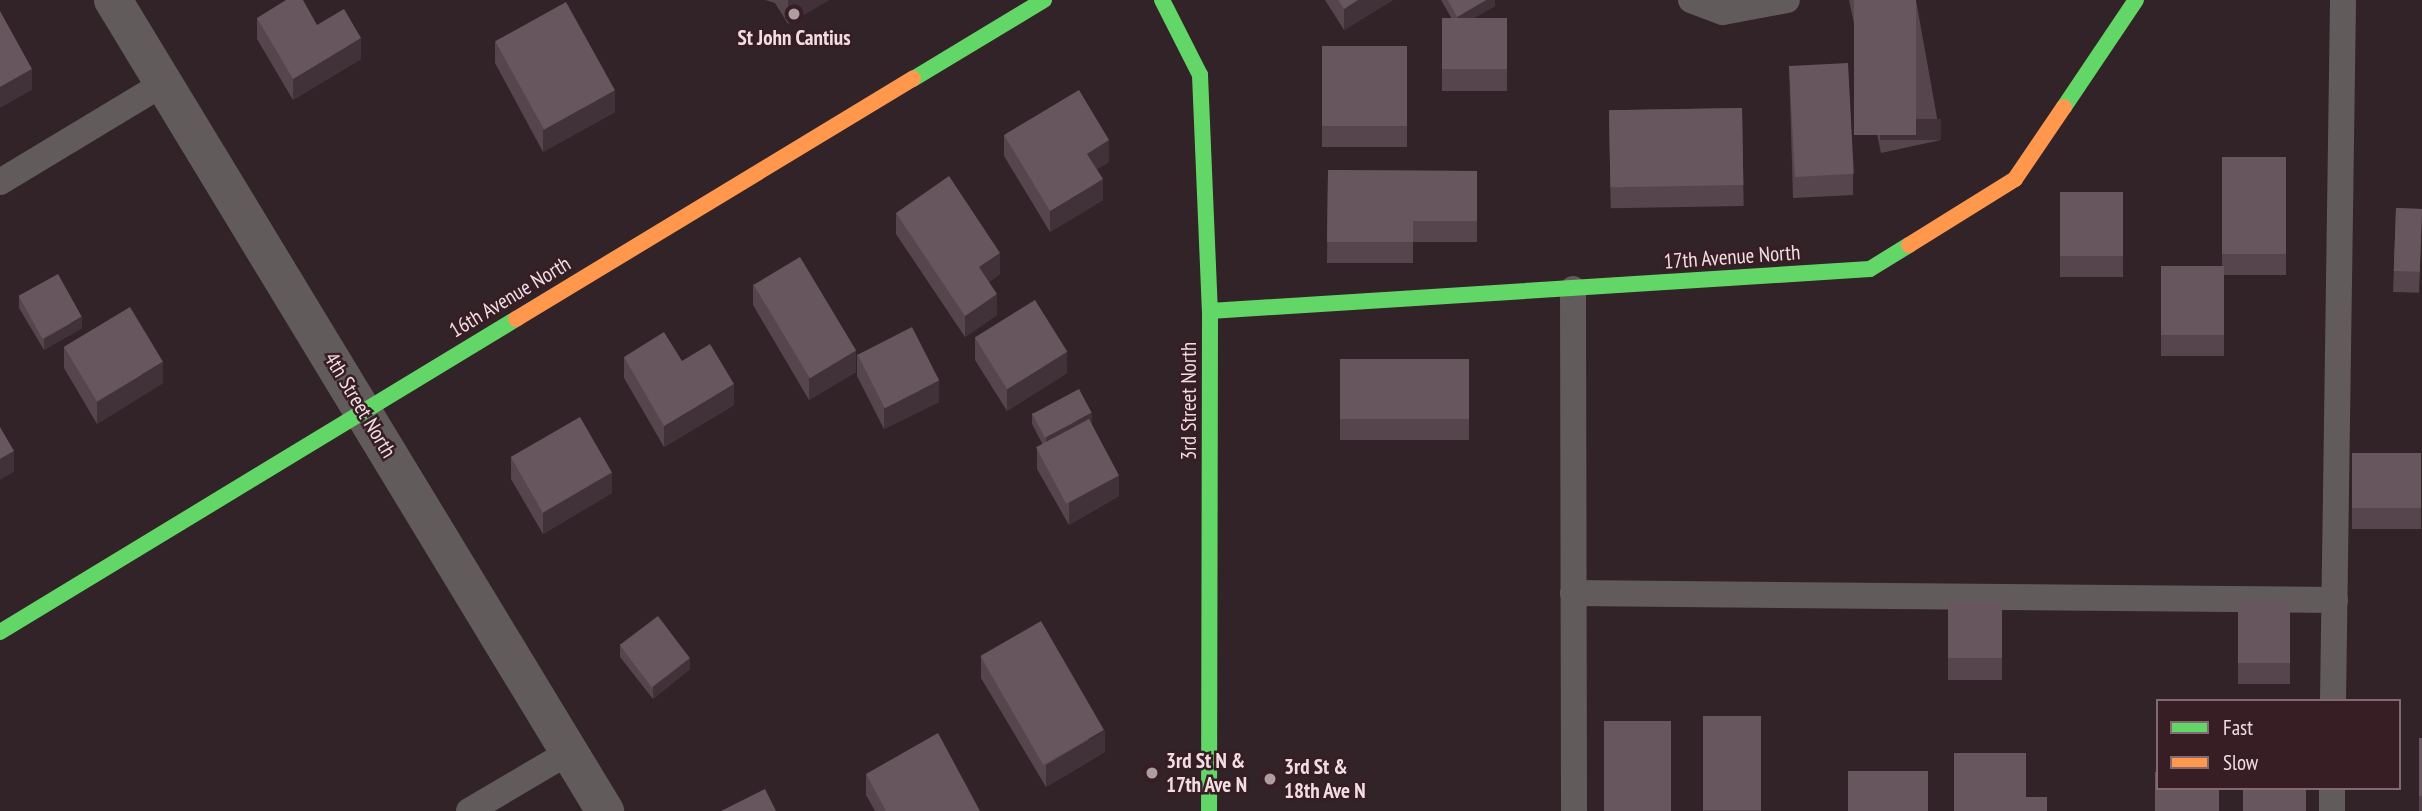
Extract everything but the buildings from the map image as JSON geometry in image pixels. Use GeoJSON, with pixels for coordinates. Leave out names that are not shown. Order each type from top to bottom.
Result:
{"type":"FeatureCollection","features":[{"type":"Feature","properties":{"kind":"street","name":"4th Street North"},"geometry":{"type":"LineString","coordinates":[[113,0],[605,811]]}},
{"type":"Feature","properties":{"kind":"street","name":"16th Avenue North"},"geometry":{"type":"LineString","coordinates":[[0,632],[1044,0]]}},
{"type":"Feature","properties":{"kind":"street","name":"3rd Street North"},"geometry":{"type":"LineString","coordinates":[[1162,0],[1200,75],[1210,311],[1209,811]]}},
{"type":"Feature","properties":{"kind":"street","name":"17th Avenue North"},"geometry":{"type":"LineString","coordinates":[[1210,311],[1870,269],[2015,178],[2136,0]]}},
{"type":"Feature","properties":{"kind":"lane"},"geometry":{"type":"LineString","coordinates":[[1691,0],[1723,12],[1787,0]]}},
{"type":"Feature","properties":{"kind":"lane"},"geometry":{"type":"LineString","coordinates":[[2333,699],[2343,0]]}},
{"type":"Feature","properties":{"kind":"lane"},"geometry":{"type":"LineString","coordinates":[[0,182],[164,83]]}},
{"type":"Feature","properties":{"kind":"lane"},"geometry":{"type":"LineString","coordinates":[[1573,289],[1574,811]]}},
{"type":"Feature","properties":{"kind":"lane"},"geometry":{"type":"LineString","coordinates":[[1573,593],[2334,600]]}},
{"type":"Feature","properties":{"kind":"lane"},"geometry":{"type":"LineString","coordinates":[[469,811],[569,752]]}},
{"type":"Feature","properties":{"kind":"lane"},"geometry":{"type":"LineString","coordinates":[[2332,790],[2332,811]]}},
{"type":"Feature","properties":{"kind":"traffic: fast"},"geometry":{"type":"LineString","coordinates":[[913,79],[1044,0]]}},
{"type":"Feature","properties":{"kind":"traffic: fast"},"geometry":{"type":"LineString","coordinates":[[1162,0],[1200,75],[1210,311],[1209,811]]}},
{"type":"Feature","properties":{"kind":"traffic: fast"},"geometry":{"type":"LineString","coordinates":[[2064,107],[2136,0]]}},
{"type":"Feature","properties":{"kind":"traffic: fast"},"geometry":{"type":"LineString","coordinates":[[1210,311],[1870,269],[1909,245]]}},
{"type":"Feature","properties":{"kind":"traffic: fast"},"geometry":{"type":"LineString","coordinates":[[0,632],[516,319]]}},
{"type":"Feature","properties":{"kind":"traffic: slow"},"geometry":{"type":"LineString","coordinates":[[516,319],[913,79]]}},
{"type":"Feature","properties":{"kind":"traffic: slow"},"geometry":{"type":"LineString","coordinates":[[1909,245],[2015,179],[2064,107]]}},
{"type":"Feature","properties":{"kind":"place","name":"St John Cantius"},"geometry":{"type":"Point","coordinates":[794,14]}},
{"type":"Feature","properties":{"kind":"place","name":"3rd St N & 17th Ave N"},"geometry":{"type":"Point","coordinates":[1152,773]}},
{"type":"Feature","properties":{"kind":"place","name":"3rd St & 18th Ave N"},"geometry":{"type":"Point","coordinates":[1270,779]}}]}
